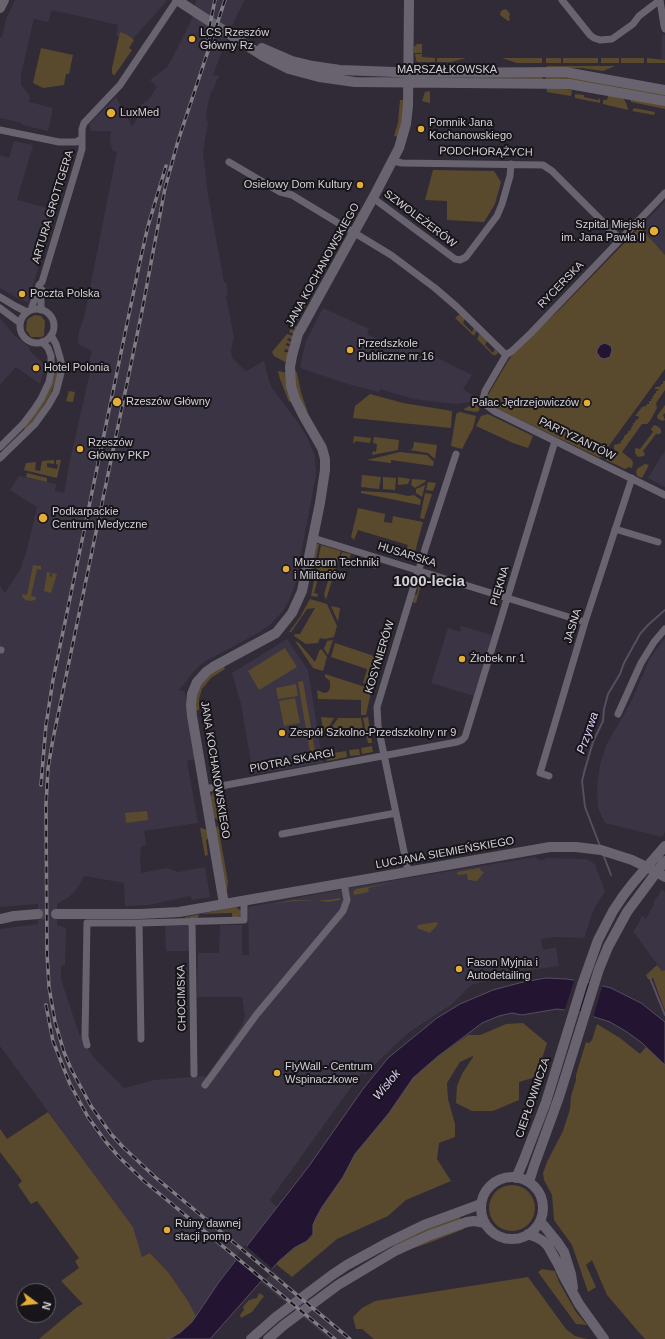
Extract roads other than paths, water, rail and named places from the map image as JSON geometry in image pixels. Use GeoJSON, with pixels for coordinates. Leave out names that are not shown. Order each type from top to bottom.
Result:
{"type":"FeatureCollection","features":[{"type":"Feature","properties":{"kind":"main road"},"geometry":{"type":"LineString","coordinates":[[0,8],[4,0]]}},
{"type":"Feature","properties":{"kind":"main road"},"geometry":{"type":"LineString","coordinates":[[177,0],[237,37]]}},
{"type":"Feature","properties":{"kind":"main road"},"geometry":{"type":"LineString","coordinates":[[188,0],[237,37]]}},
{"type":"Feature","properties":{"kind":"main road","name":"JANA KOCHANOWSKIEGO"},"geometry":{"type":"LineString","coordinates":[[224,904],[190,705],[192,694],[201,678],[213,667],[276,633],[285,623],[297,604],[302,591],[324,485],[325,470],[322,448],[302,415],[295,399],[291,386],[290,367],[298,334],[399,148],[406,124],[408,106],[409,0]]}},
{"type":"Feature","properties":{"kind":"main road","name":"MARSZAŁKOWSKA"},"geometry":{"type":"LineString","coordinates":[[237,37],[270,52],[303,64],[340,70],[449,73],[565,72],[665,90]]}},
{"type":"Feature","properties":{"kind":"main road","name":"MARSZAŁKOWSKA"},"geometry":{"type":"LineString","coordinates":[[237,37],[270,60],[289,69],[308,75],[339,81],[569,84],[665,101]]}},
{"type":"Feature","properties":{"kind":"main road","name":"CIEPŁOWNICZA"},"geometry":{"type":"LineString","coordinates":[[516,1178],[543,1108],[598,940],[613,911],[633,883],[665,846]]}},
{"type":"Feature","properties":{"kind":"main road","name":"LUCJANA SIEMIEŃSKIEGO"},"geometry":{"type":"LineString","coordinates":[[56,914],[162,914],[550,847],[576,847],[593,849],[620,856],[661,874]]}},
{"type":"Feature","properties":{"kind":"main road"},"geometry":{"type":"LineString","coordinates":[[529,1182],[559,1097],[599,969],[615,933],[627,912],[661,874],[665,861]]}},
{"type":"Feature","properties":{"kind":"main road"},"geometry":{"type":"LineString","coordinates":[[0,919],[38,914]]}},
{"type":"Feature","properties":{"kind":"main road"},"geometry":{"type":"LineString","coordinates":[[506,1178],[516,1178],[529,1182],[538,1192],[542,1204],[542,1212],[537,1226],[528,1234],[515,1239],[505,1238],[491,1231],[482,1217],[481,1204],[484,1195],[490,1187],[497,1181],[506,1178]]}},
{"type":"Feature","properties":{"kind":"main road"},"geometry":{"type":"LineString","coordinates":[[251,1339],[276,1317],[332,1275],[360,1257],[424,1225],[481,1204]]}},
{"type":"Feature","properties":{"kind":"main road"},"geometry":{"type":"LineString","coordinates":[[540,1220],[564,1252],[571,1274],[574,1294]]}},
{"type":"Feature","properties":{"kind":"main road"},"geometry":{"type":"LineString","coordinates":[[268,1339],[284,1325],[338,1285],[394,1251],[430,1235],[467,1222],[474,1221],[485,1223]]}},
{"type":"Feature","properties":{"kind":"main road"},"geometry":{"type":"LineString","coordinates":[[528,1234],[543,1241],[548,1246],[579,1304],[604,1339]]}},
{"type":"Feature","properties":{"kind":"street","name":"ARTURA GROTTGERA"},"geometry":{"type":"LineString","coordinates":[[41,310],[40,297],[43,285],[42,282],[80,156],[84,123],[120,85],[177,0]]}},
{"type":"Feature","properties":{"kind":"street"},"geometry":{"type":"LineString","coordinates":[[562,0],[590,35],[600,40],[612,39],[633,24],[639,16],[660,0],[665,29]]}},
{"type":"Feature","properties":{"kind":"street"},"geometry":{"type":"LineString","coordinates":[[0,130],[59,142],[76,142],[81,139]]}},
{"type":"Feature","properties":{"kind":"street","name":"PODCHORĄŻYCH"},"geometry":{"type":"LineString","coordinates":[[393,161],[402,163],[536,164],[548,167],[620,239]]}},
{"type":"Feature","properties":{"kind":"street"},"geometry":{"type":"LineString","coordinates":[[229,162],[280,192],[292,195],[391,255],[435,288],[506,355]]}},
{"type":"Feature","properties":{"kind":"street","name":"SZWOLEŻERÓW"},"geometry":{"type":"LineString","coordinates":[[373,198],[455,259],[460,260],[466,257],[497,216],[510,176],[511,164]]}},
{"type":"Feature","properties":{"kind":"street","name":"RYCERSKA"},"geometry":{"type":"LineString","coordinates":[[483,399],[485,391],[506,355],[530,333],[665,193]]}},
{"type":"Feature","properties":{"kind":"street","name":"ARTURA GROTTGERA"},"geometry":{"type":"LineString","coordinates":[[29,311],[39,285],[42,282]]}},
{"type":"Feature","properties":{"kind":"street"},"geometry":{"type":"LineString","coordinates":[[0,297],[15,306],[29,311],[41,310],[47,313],[52,319],[53,326],[51,335],[42,342],[34,343],[26,339],[21,333],[20,323],[23,316],[29,311]]}},
{"type":"Feature","properties":{"kind":"street"},"geometry":{"type":"LineString","coordinates":[[0,308],[20,323]]}},
{"type":"Feature","properties":{"kind":"street"},"geometry":{"type":"LineString","coordinates":[[0,458],[35,424],[56,392],[61,373],[61,361],[59,350],[51,335]]}},
{"type":"Feature","properties":{"kind":"street"},"geometry":{"type":"LineString","coordinates":[[0,447],[28,418],[41,398],[48,382],[51,372],[51,356],[48,348],[42,342]]}},
{"type":"Feature","properties":{"kind":"street","name":"PARTYZANTÓW"},"geometry":{"type":"LineString","coordinates":[[483,399],[486,405],[494,411],[665,495]]}},
{"type":"Feature","properties":{"kind":"street","name":"PIĘKNA"},"geometry":{"type":"LineString","coordinates":[[465,737],[555,441]]}},
{"type":"Feature","properties":{"kind":"street","name":"KOSYNIERÓW"},"geometry":{"type":"LineString","coordinates":[[408,871],[378,726],[377,708],[418,570],[456,454]]}},
{"type":"Feature","properties":{"kind":"street","name":"JASNA"},"geometry":{"type":"LineString","coordinates":[[548,776],[540,773],[585,622],[632,478]]}},
{"type":"Feature","properties":{"kind":"street"},"geometry":{"type":"LineString","coordinates":[[615,529],[658,542]]}},
{"type":"Feature","properties":{"kind":"street","name":"HUSARSKA"},"geometry":{"type":"LineString","coordinates":[[313,538],[585,622]]}},
{"type":"Feature","properties":{"kind":"street"},"geometry":{"type":"LineString","coordinates":[[618,714],[641,663],[654,642],[665,629]]}},
{"type":"Feature","properties":{"kind":"street","name":"PIOTRA SKARGI"},"geometry":{"type":"LineString","coordinates":[[205,789],[457,742],[465,737]]}},
{"type":"Feature","properties":{"kind":"street"},"geometry":{"type":"LineString","coordinates":[[282,834],[396,813]]}},
{"type":"Feature","properties":{"kind":"street"},"geometry":{"type":"LineString","coordinates":[[205,1085],[257,1014],[343,911],[347,900],[344,883]]}},
{"type":"Feature","properties":{"kind":"street"},"geometry":{"type":"LineString","coordinates":[[87,1045],[85,1037],[87,923],[139,924],[244,920],[244,901]]}},
{"type":"Feature","properties":{"kind":"street","name":"CHOCIMSKA"},"geometry":{"type":"LineString","coordinates":[[192,921],[194,1074]]}},
{"type":"Feature","properties":{"kind":"street"},"geometry":{"type":"LineString","coordinates":[[139,924],[141,1039]]}},
{"type":"Feature","properties":{"kind":"water"},"geometry":{"type":"Polygon","coordinates":[[[605,343],[611,346],[612,350],[610,357],[604,359],[599,357],[597,350],[600,345],[605,343]]]}},
{"type":"Feature","properties":{"kind":"water","name":"Wisłok"},"geometry":{"type":"Polygon","coordinates":[[[546,978],[587,982],[611,988],[641,1003],[665,1022],[665,1065],[642,1043],[627,1032],[610,1022],[579,1012],[557,1009],[522,1015],[512,1013],[499,1016],[482,1023],[437,1057],[413,1078],[389,1113],[355,1154],[343,1177],[316,1218],[313,1225],[313,1234],[307,1241],[294,1248],[279,1261],[210,1339],[167,1339],[181,1332],[192,1322],[219,1282],[309,1166],[363,1089],[388,1058],[437,1018],[460,1004],[493,990],[546,978]]]}},
{"type":"Feature","properties":{"kind":"waterway","name":"Przyrwa"},"geometry":{"type":"LineString","coordinates":[[600,846],[585,807],[582,781],[585,769],[593,742],[603,721],[604,709],[608,694],[640,634],[665,610]]}},
{"type":"Feature","properties":{"kind":"waterway","name":"Przyrwa"},"geometry":{"type":"LineString","coordinates":[[603,854],[611,875]]}},
{"type":"Feature","properties":{"kind":"waterway","name":"Przyrwa"},"geometry":{"type":"LineString","coordinates":[[650,978],[665,1015]]}},
{"type":"Feature","properties":{"kind":"tunnel"},"geometry":{"type":"LineString","coordinates":[[38,914],[56,914]]}},
{"type":"Feature","properties":{"kind":"railway"},"geometry":{"type":"LineString","coordinates":[[207,39],[215,0]]}},
{"type":"Feature","properties":{"kind":"railway"},"geometry":{"type":"LineString","coordinates":[[225,0],[178,141],[165,188],[142,311],[53,739],[48,768],[46,805],[47,953],[49,987],[55,1022],[71,1069],[91,1106],[111,1134],[155,1177],[350,1339]]}},
{"type":"Feature","properties":{"kind":"railway"},"geometry":{"type":"LineString","coordinates":[[41,785],[46,725],[53,680],[139,266],[148,226],[166,166]]}},
{"type":"Feature","properties":{"kind":"railway"},"geometry":{"type":"LineString","coordinates":[[46,1005],[53,1041],[70,1084],[88,1117],[106,1142],[144,1181],[335,1339]]}},
{"type":"Feature","properties":{"kind":"place","name":"LCS Rzeszów Główny Rz"},"geometry":{"type":"Point","coordinates":[192,39]}},
{"type":"Feature","properties":{"kind":"place","name":"LuxMed"},"geometry":{"type":"Point","coordinates":[111,113]}},
{"type":"Feature","properties":{"kind":"place","name":"Pomnik Jana Kochanowskiego"},"geometry":{"type":"Point","coordinates":[421,129]}},
{"type":"Feature","properties":{"kind":"place","name":"Osielowy Dom Kultury"},"geometry":{"type":"Point","coordinates":[360,185]}},
{"type":"Feature","properties":{"kind":"place","name":"Szpital Miejski im. Jana Pawła II"},"geometry":{"type":"Point","coordinates":[654,231]}},
{"type":"Feature","properties":{"kind":"place","name":"Poczta Polska"},"geometry":{"type":"Point","coordinates":[22,294]}},
{"type":"Feature","properties":{"kind":"place","name":"Przedszkole Publiczne nr 16"},"geometry":{"type":"Point","coordinates":[350,350]}},
{"type":"Feature","properties":{"kind":"place","name":"Hotel Polonia"},"geometry":{"type":"Point","coordinates":[36,368]}},
{"type":"Feature","properties":{"kind":"place","name":"Rzeszów Główny"},"geometry":{"type":"Point","coordinates":[117,402]}},
{"type":"Feature","properties":{"kind":"place","name":"Pałac Jędrzejowiczów"},"geometry":{"type":"Point","coordinates":[587,403]}},
{"type":"Feature","properties":{"kind":"place","name":"Rzeszów Główny PKP"},"geometry":{"type":"Point","coordinates":[80,449]}},
{"type":"Feature","properties":{"kind":"place","name":"Podkarpackie Centrum Medyczne"},"geometry":{"type":"Point","coordinates":[43,518]}},
{"type":"Feature","properties":{"kind":"place","name":"Muzeum Techniki i Militariów"},"geometry":{"type":"Point","coordinates":[286,569]}},
{"type":"Feature","properties":{"kind":"place","name":"Żłobek nr 1"},"geometry":{"type":"Point","coordinates":[462,659]}},
{"type":"Feature","properties":{"kind":"place","name":"Zespół Szkolno-Przedszkolny nr 9"},"geometry":{"type":"Point","coordinates":[282,733]}},
{"type":"Feature","properties":{"kind":"place","name":"Fason Myjnia i Autodetailing"},"geometry":{"type":"Point","coordinates":[459,969]}},
{"type":"Feature","properties":{"kind":"place","name":"FlyWall - Centrum Wspinaczkowe"},"geometry":{"type":"Point","coordinates":[277,1073]}},
{"type":"Feature","properties":{"kind":"place","name":"Ruiny dawnej stacji pomp"},"geometry":{"type":"Point","coordinates":[167,1230]}},
{"type":"Feature","properties":{"kind":"district","name":"1000-lecia"},"geometry":{"type":"Point","coordinates":[429,582]}}]}
